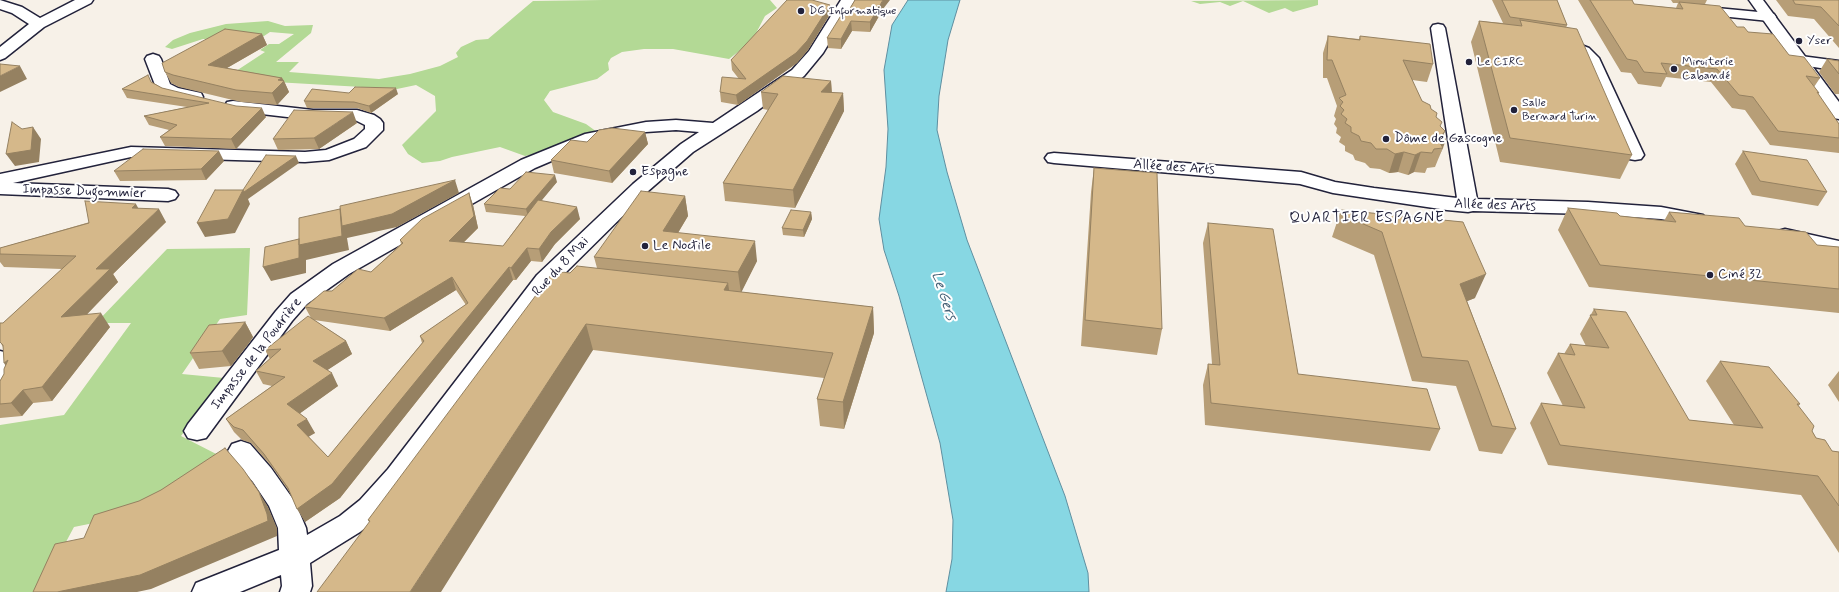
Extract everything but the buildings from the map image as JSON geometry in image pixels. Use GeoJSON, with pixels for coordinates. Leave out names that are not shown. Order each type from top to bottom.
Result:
{"type":"FeatureCollection","features":[{"type":"Feature","properties":{"kind":"street"},"geometry":{"type":"LineString","coordinates":[[0,55],[39,24],[86,0]]}},
{"type":"Feature","properties":{"kind":"street","name":"Rue du 8 Mai"},"geometry":{"type":"LineString","coordinates":[[207,592],[296,556],[350,524],[370,508],[398,476],[545,280],[640,188],[687,148],[775,91],[798,73],[815,53],[848,0]]}},
{"type":"Feature","properties":{"kind":"street"},"geometry":{"type":"LineString","coordinates":[[1756,0],[1839,114]]}},
{"type":"Feature","properties":{"kind":"street"},"geometry":{"type":"LineString","coordinates":[[0,4],[17,10],[39,24]]}},
{"type":"Feature","properties":{"kind":"street"},"geometry":{"type":"LineString","coordinates":[[1684,9],[1769,18]]}},
{"type":"Feature","properties":{"kind":"street"},"geometry":{"type":"LineString","coordinates":[[1438,28],[1468,206]]}},
{"type":"Feature","properties":{"kind":"street"},"geometry":{"type":"LineString","coordinates":[[1547,40],[1572,45],[1584,51],[1591,58],[1634,155]]}},
{"type":"Feature","properties":{"kind":"street"},"geometry":{"type":"LineString","coordinates":[[0,180],[131,152],[305,158],[329,155],[360,143],[374,130],[374,124],[368,118],[357,115],[313,115],[241,108],[173,92],[163,87],[153,59]]}},
{"type":"Feature","properties":{"kind":"street"},"geometry":{"type":"LineString","coordinates":[[1801,62],[1839,66]]}},
{"type":"Feature","properties":{"kind":"street","name":"Impasse de la Poudrière"},"geometry":{"type":"LineString","coordinates":[[197,432],[284,316],[299,299],[341,269],[528,164],[591,138],[652,126],[676,125],[717,129]]}},
{"type":"Feature","properties":{"kind":"street","name":"Allée des Arts"},"geometry":{"type":"LineString","coordinates":[[1054,158],[1301,178],[1333,187],[1374,194],[1468,206],[1588,208],[1653,212],[1715,222]]}},
{"type":"Feature","properties":{"kind":"street","name":"Impasse Dugommier"},"geometry":{"type":"LineString","coordinates":[[0,188],[168,195]]}},
{"type":"Feature","properties":{"kind":"street"},"geometry":{"type":"LineString","coordinates":[[1769,232],[1839,247]]}},
{"type":"Feature","properties":{"kind":"street"},"geometry":{"type":"LineString","coordinates":[[545,280],[568,283]]}},
{"type":"Feature","properties":{"kind":"street"},"geometry":{"type":"LineString","coordinates":[[0,359],[0,390]]}},
{"type":"Feature","properties":{"kind":"street"},"geometry":{"type":"LineString","coordinates":[[241,451],[262,475],[281,502],[292,528],[296,556],[296,592]]}},
{"type":"Feature","properties":{"kind":"green space"},"geometry":{"type":"Polygon","coordinates":[[[770,0],[777,8],[765,16],[752,41],[729,59],[673,49],[644,49],[622,52],[611,58],[608,63],[609,70],[597,79],[550,91],[544,100],[553,112],[586,124],[597,132],[548,151],[525,156],[500,147],[440,161],[422,163],[408,154],[402,145],[436,111],[435,96],[416,85],[397,89],[257,81],[233,73],[265,52],[260,50],[269,44],[279,44],[294,34],[270,32],[261,38],[203,39],[172,49],[165,47],[173,40],[190,33],[226,24],[268,21],[285,26],[313,25],[311,33],[276,62],[299,62],[289,72],[379,79],[410,74],[440,66],[458,57],[456,53],[461,47],[476,40],[488,39],[533,1],[770,0]]]}},
{"type":"Feature","properties":{"kind":"green space"},"geometry":{"type":"Polygon","coordinates":[[[1318,0],[1318,5],[1293,12],[1285,8],[1269,13],[1243,1],[1230,6],[1220,2],[1200,4],[1191,1],[1318,0]]]}},
{"type":"Feature","properties":{"kind":"green space"},"geometry":{"type":"Polygon","coordinates":[[[250,248],[247,315],[220,319],[182,374],[224,378],[181,436],[226,459],[138,514],[74,527],[39,592],[0,592],[0,425],[64,415],[131,323],[96,323],[167,249],[250,248]]]}},
{"type":"Feature","properties":{"kind":"water","name":"Le Gers"},"geometry":{"type":"Polygon","coordinates":[[[908,0],[960,0],[948,40],[939,96],[937,130],[947,172],[967,240],[1065,496],[1088,573],[1089,592],[946,592],[952,559],[953,520],[940,443],[899,296],[884,250],[879,219],[886,167],[888,129],[884,70],[892,25],[908,0]]]}},
{"type":"Feature","properties":{"kind":"place","name":"DG Informatique"},"geometry":{"type":"Point","coordinates":[801,11]}},
{"type":"Feature","properties":{"kind":"place","name":"Yser"},"geometry":{"type":"Point","coordinates":[1799,41]}},
{"type":"Feature","properties":{"kind":"place","name":"Le CIRC"},"geometry":{"type":"Point","coordinates":[1469,62]}},
{"type":"Feature","properties":{"kind":"place","name":"Miroiterie Cabandé"},"geometry":{"type":"Point","coordinates":[1674,69]}},
{"type":"Feature","properties":{"kind":"place","name":"Salle Bernard Turin"},"geometry":{"type":"Point","coordinates":[1514,110]}},
{"type":"Feature","properties":{"kind":"place","name":"Dôme de Gascogne"},"geometry":{"type":"Point","coordinates":[1386,139]}},
{"type":"Feature","properties":{"kind":"place","name":"Espagne"},"geometry":{"type":"Point","coordinates":[633,172]}},
{"type":"Feature","properties":{"kind":"place","name":"Le Noctile"},"geometry":{"type":"Point","coordinates":[645,246]}},
{"type":"Feature","properties":{"kind":"place","name":"Ciné 32"},"geometry":{"type":"Point","coordinates":[1710,275]}},
{"type":"Feature","properties":{"kind":"district","name":"QUARTIER ESPAGNE"},"geometry":{"type":"Point","coordinates":[1367,219]}}]}
